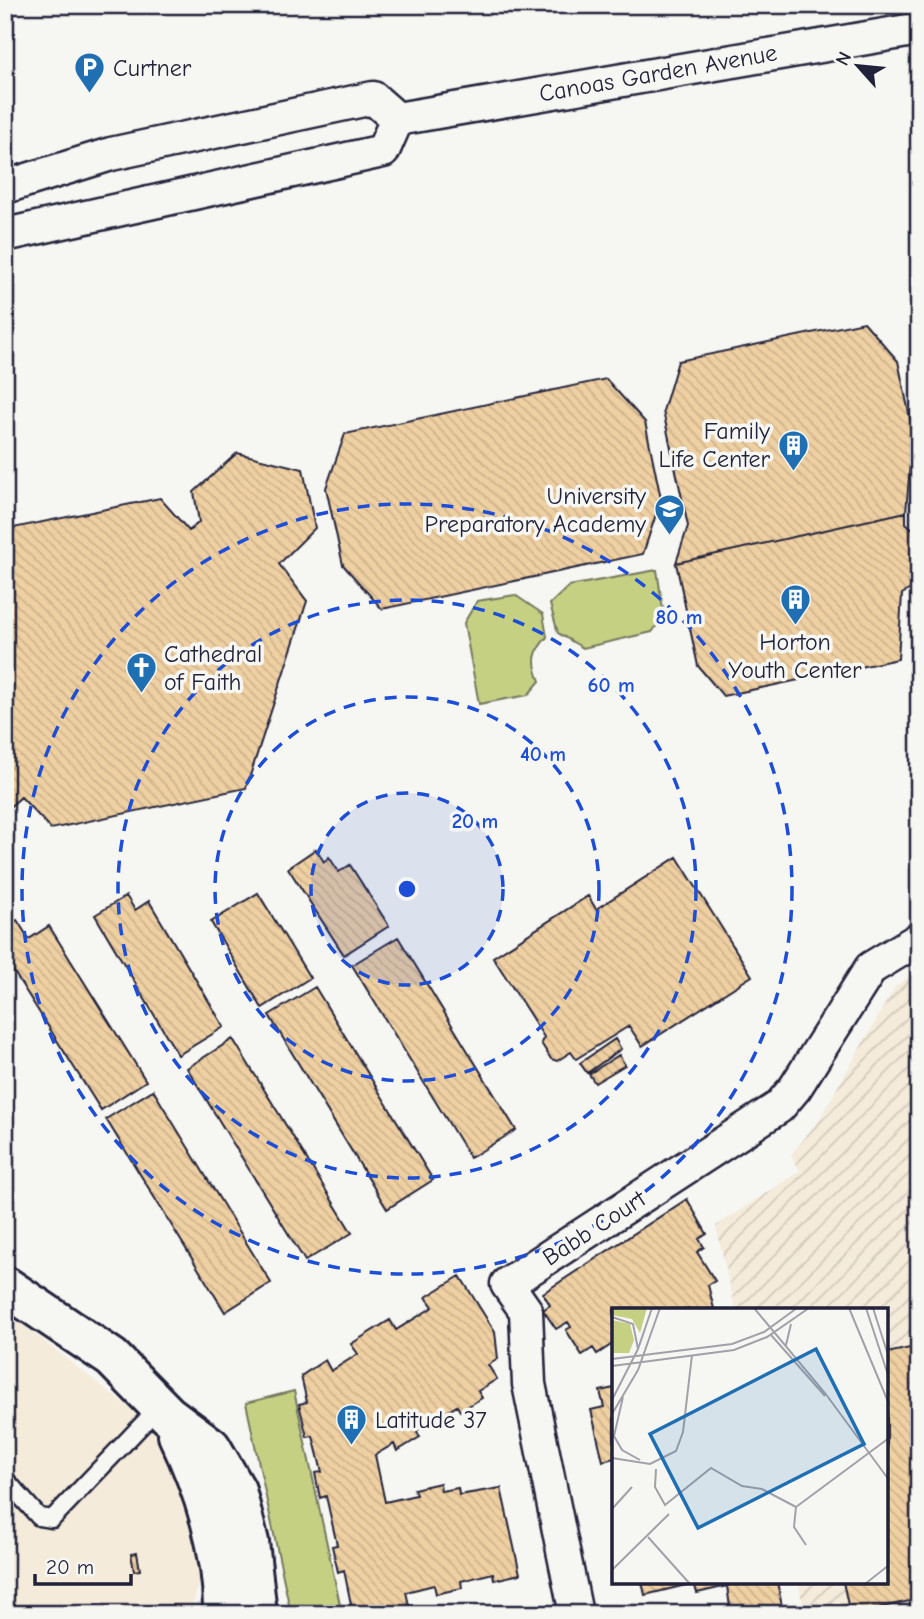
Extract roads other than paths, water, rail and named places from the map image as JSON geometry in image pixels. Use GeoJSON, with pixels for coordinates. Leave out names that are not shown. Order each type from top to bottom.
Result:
{"type":"FeatureCollection","features":[{"type":"Feature","properties":{"kind":"main road"},"geometry":{"type":"LineString","coordinates":[[5,1286],[112,1358],[163,1411],[211,1447],[236,1490],[249,1542],[257,1614]]}},
{"type":"Feature","properties":{"kind":"main road"},"geometry":{"type":"LineString","coordinates":[[163,1411],[199,1480],[213,1537],[223,1614]]}},
{"type":"Feature","properties":{"kind":"street","name":"Canoas Garden Avenue"},"geometry":{"type":"LineString","coordinates":[[397,119],[919,29]]}},
{"type":"Feature","properties":{"kind":"street"},"geometry":{"type":"LineString","coordinates":[[5,187],[111,155],[373,98],[397,119],[383,151],[5,235]]}},
{"type":"Feature","properties":{"kind":"street","name":"Babb Court"},"geometry":{"type":"LineString","coordinates":[[576,1614],[529,1384],[526,1311],[507,1284],[779,1107],[795,1088],[871,968],[919,939]]}},
{"type":"Feature","properties":{"kind":"lane"},"geometry":{"type":"LineString","coordinates":[[5,1479],[38,1517],[52,1519],[163,1411]]}},
{"type":"Feature","properties":{"kind":"place","name":"Curtner"},"geometry":{"type":"Point","coordinates":[90,95]}},
{"type":"Feature","properties":{"kind":"place","name":"Family Life Center"},"geometry":{"type":"Point","coordinates":[793,472]}},
{"type":"Feature","properties":{"kind":"place","name":"University Preparatory Academy"},"geometry":{"type":"Point","coordinates":[669,537]}},
{"type":"Feature","properties":{"kind":"place","name":"Horton Youth Center"},"geometry":{"type":"Point","coordinates":[795,627]}},
{"type":"Feature","properties":{"kind":"place","name":"Cathedral of Faith"},"geometry":{"type":"Point","coordinates":[141,695]}},
{"type":"Feature","properties":{"kind":"place","name":"Latitude 37"},"geometry":{"type":"Point","coordinates":[352,1447]}}]}
